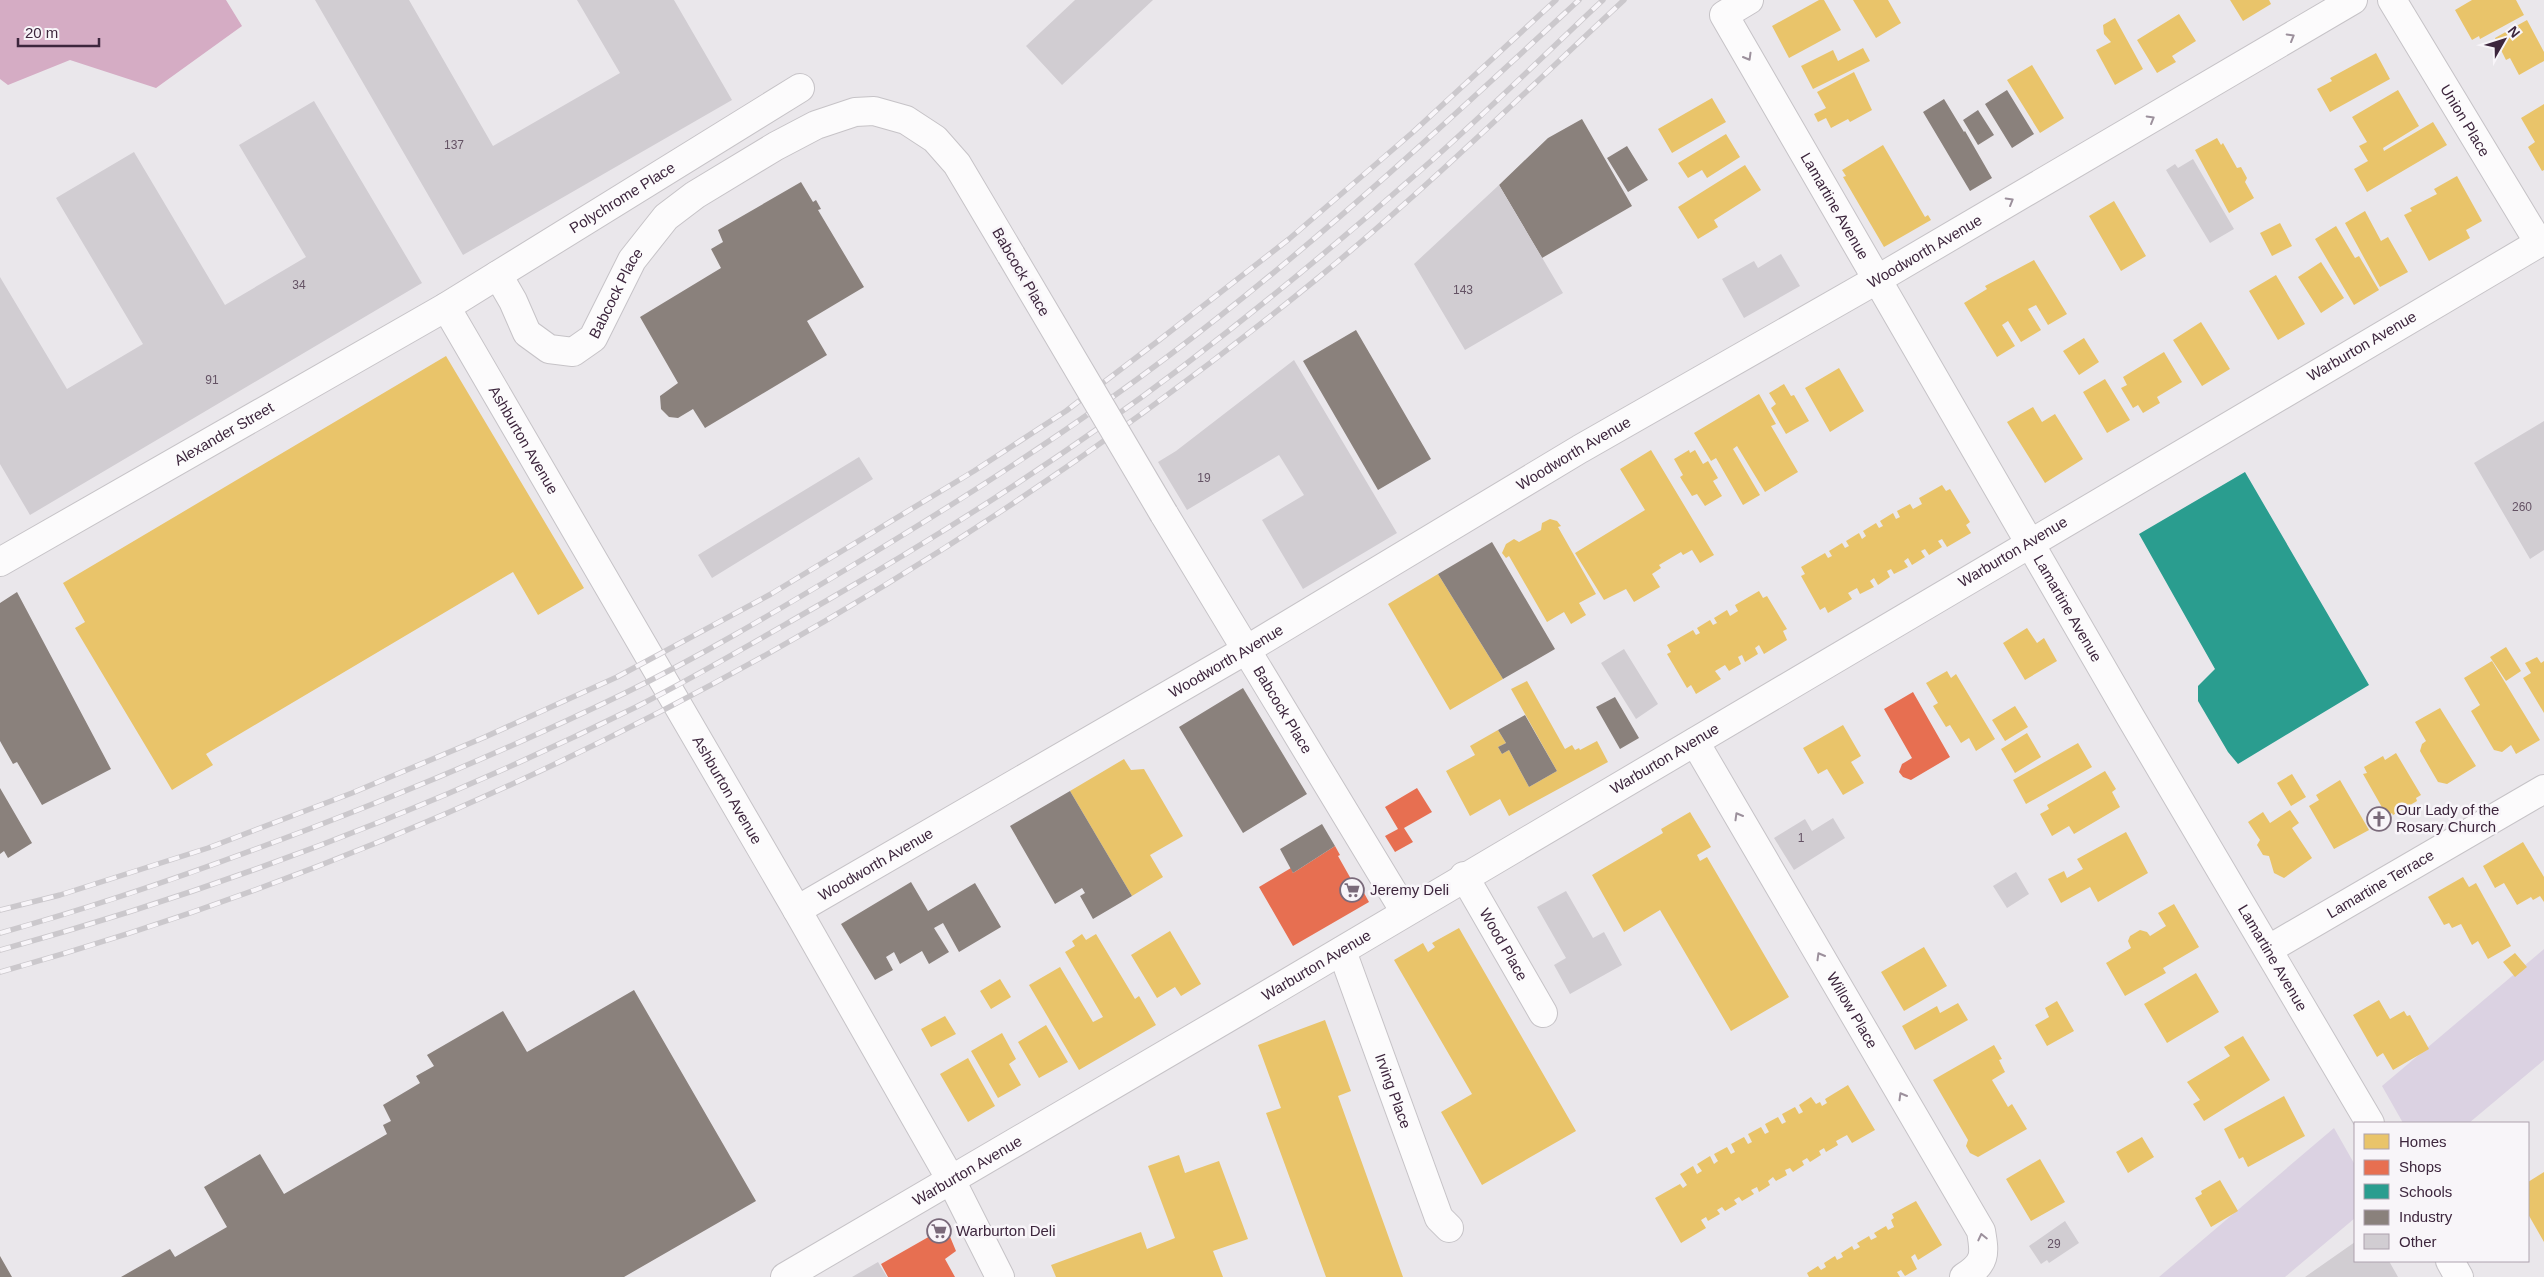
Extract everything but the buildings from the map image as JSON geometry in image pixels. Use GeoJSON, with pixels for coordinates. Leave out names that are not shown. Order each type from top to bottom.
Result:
{"type":"FeatureCollection","features":[{"type":"Feature","properties":{"kind":"street","name":"Lamartine Avenue"},"geometry":{"type":"LineString","coordinates":[[1749,0],[1724,15],[2030,540],[2131,718],[2369,1122]]}},
{"type":"Feature","properties":{"kind":"street","name":"Woodworth Avenue"},"geometry":{"type":"LineString","coordinates":[[797,910],[1246,650],[1580,449],[1878,279],[2353,0]]}},
{"type":"Feature","properties":{"kind":"street","name":"Union Place"},"geometry":{"type":"LineString","coordinates":[[2392,0],[2541,241]]}},
{"type":"Feature","properties":{"kind":"street","name":"Polychrome Place"},"geometry":{"type":"LineString","coordinates":[[446,307],[800,88]]}},
{"type":"Feature","properties":{"kind":"street","name":"Babcock Place"},"geometry":{"type":"LineString","coordinates":[[498,275],[513,301],[527,333],[549,348],[573,352],[593,338],[632,260],[666,218],[694,196],[816,124],[855,112],[874,112],[906,120],[935,139],[957,164],[1164,514],[1404,912]]}},
{"type":"Feature","properties":{"kind":"street"},"geometry":{"type":"LineString","coordinates":[[675,165],[694,196]]}},
{"type":"Feature","properties":{"kind":"street","name":"Warburton Avenue"},"geometry":{"type":"LineString","coordinates":[[784,1277],[1342,951],[1464,876],[1694,742],[2030,540],[2541,241]]}},
{"type":"Feature","properties":{"kind":"street","name":"Alexander Street"},"geometry":{"type":"LineString","coordinates":[[0,562],[446,307]]}},
{"type":"Feature","properties":{"kind":"street","name":"Ashburton Avenue"},"geometry":{"type":"LineString","coordinates":[[446,307],[797,910],[951,1180],[1000,1277]]}},
{"type":"Feature","properties":{"kind":"street","name":"Willow Place"},"geometry":{"type":"LineString","coordinates":[[1694,742],[1981,1231],[1984,1251],[1978,1268],[1964,1277]]}},
{"type":"Feature","properties":{"kind":"street","name":"Lamartine Terrace"},"geometry":{"type":"LineString","coordinates":[[2269,949],[2544,788]]}},
{"type":"Feature","properties":{"kind":"street","name":"Wood Place"},"geometry":{"type":"LineString","coordinates":[[1464,876],[1543,1013]]}},
{"type":"Feature","properties":{"kind":"street","name":"Irving Place"},"geometry":{"type":"LineString","coordinates":[[1342,951],[1438,1218],[1449,1228]]}},
{"type":"Feature","properties":{"kind":"street"},"geometry":{"type":"LineString","coordinates":[[2451,1262],[2459,1277]]}},
{"type":"Feature","properties":{"kind":"shaded area"},"geometry":{"type":"Polygon","coordinates":[[[0,0],[226,0],[242,26],[156,88],[70,60],[8,85],[0,79],[0,0]]]}},
{"type":"Feature","properties":{"kind":"shaded area"},"geometry":{"type":"Polygon","coordinates":[[[2544,949],[2544,1060],[2470,1122],[2402,1122],[2382,1086],[2544,949]]]}},
{"type":"Feature","properties":{"kind":"shaded area"},"geometry":{"type":"Polygon","coordinates":[[[2334,1128],[2354,1163],[2354,1219],[2285,1277],[2159,1277],[2334,1128]]]}},
{"type":"Feature","properties":{"kind":"railway"},"geometry":{"type":"LineString","coordinates":[[0,910],[60,895],[208,848],[352,793],[485,737],[617,677],[771,594],[974,471],[1066,411],[1289,239],[1412,133],[1556,0]]}},
{"type":"Feature","properties":{"kind":"railway"},"geometry":{"type":"LineString","coordinates":[[0,933],[117,898],[194,871],[309,829],[429,781],[547,730],[625,693],[709,649],[791,602],[887,545],[1011,466],[1092,412],[1171,354],[1328,227],[1579,0]]}},
{"type":"Feature","properties":{"kind":"railway"},"geometry":{"type":"LineString","coordinates":[[0,950],[163,901],[244,873],[324,844],[481,779],[636,707],[732,655],[872,574],[1008,490],[1096,430],[1245,318],[1400,189],[1603,0]]}},
{"type":"Feature","properties":{"kind":"railway"},"geometry":{"type":"LineString","coordinates":[[0,972],[180,916],[356,851],[528,777],[695,694],[857,602],[1015,502],[1169,394],[1318,278],[1435,177],[1624,0]]}},
{"type":"Feature","properties":{"kind":"place","name":"Our Lady of the Rosary Church"},"geometry":{"type":"Point","coordinates":[2379,819]}},
{"type":"Feature","properties":{"kind":"place","name":"Jeremy Deli"},"geometry":{"type":"Point","coordinates":[1352,890]}},
{"type":"Feature","properties":{"kind":"place","name":"Warburton Deli"},"geometry":{"type":"Point","coordinates":[939,1231]}}]}
